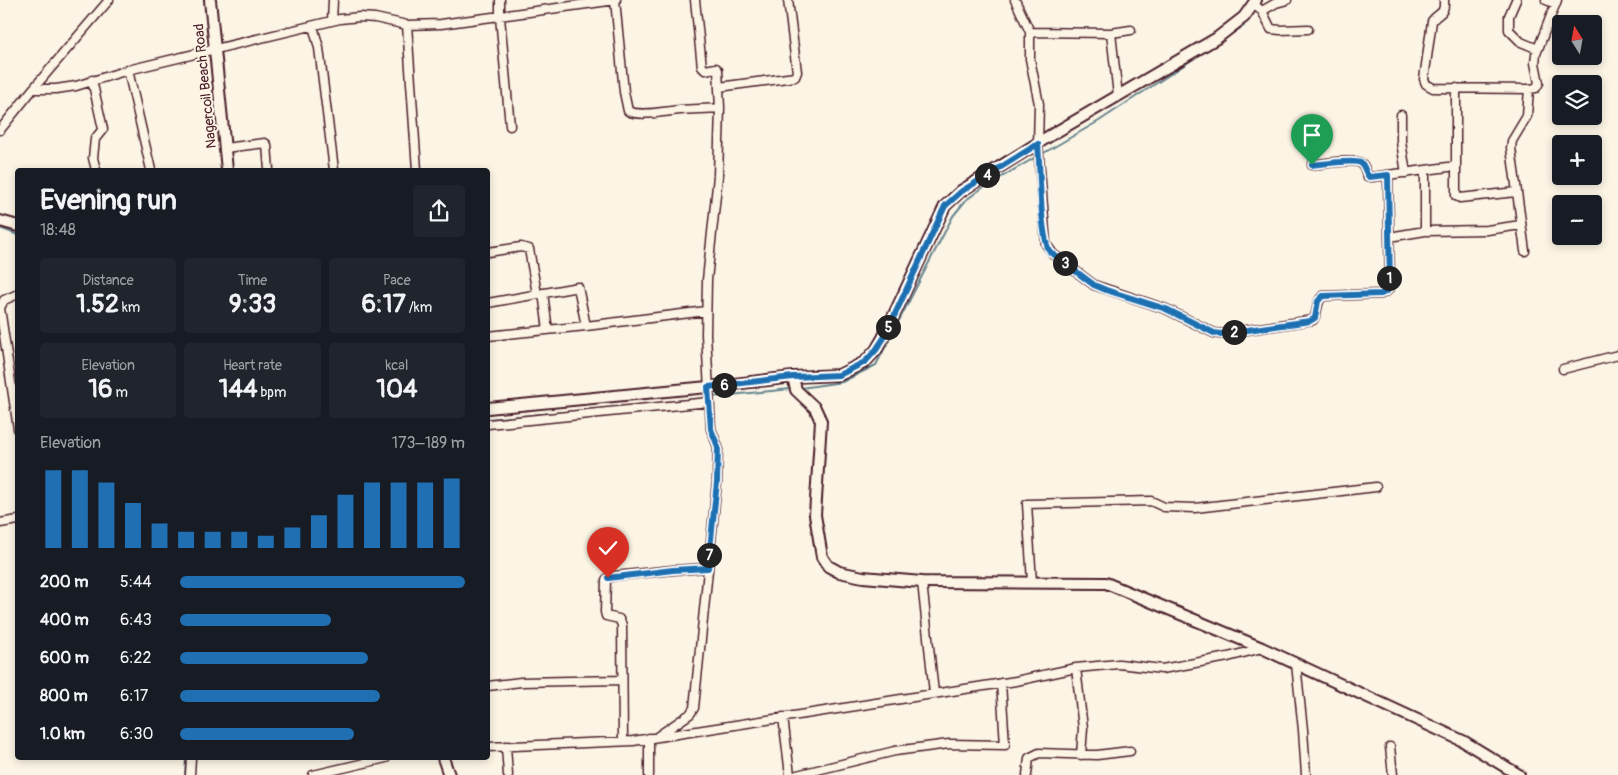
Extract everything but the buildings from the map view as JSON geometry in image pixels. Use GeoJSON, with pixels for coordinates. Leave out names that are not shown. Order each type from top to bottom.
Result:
{"type":"FeatureCollection","features":[{"type":"Feature","properties":{"kind":"street"},"geometry":{"type":"LineString","coordinates":[[0,130],[109,0]]}},
{"type":"Feature","properties":{"kind":"street","name":"Nagercoil Beach Road"},"geometry":{"type":"LineString","coordinates":[[210,0],[227,168]]}},
{"type":"Feature","properties":{"kind":"street"},"geometry":{"type":"LineString","coordinates":[[332,21],[333,0]]}},
{"type":"Feature","properties":{"kind":"street"},"geometry":{"type":"LineString","coordinates":[[500,0],[510,126]]}},
{"type":"Feature","properties":{"kind":"street"},"geometry":{"type":"LineString","coordinates":[[33,89],[64,88],[128,70],[332,21],[360,17],[376,18],[407,25],[441,24],[616,0],[624,92],[628,111],[642,114],[720,108]]}},
{"type":"Feature","properties":{"kind":"street"},"geometry":{"type":"LineString","coordinates":[[653,738],[690,714],[694,708],[717,482],[718,447],[711,429],[708,389],[706,280],[718,176],[720,87],[717,69],[705,70],[702,67],[695,0]]}},
{"type":"Feature","properties":{"kind":"street"},"geometry":{"type":"LineString","coordinates":[[720,87],[795,77],[797,72],[788,0]]}},
{"type":"Feature","properties":{"kind":"street"},"geometry":{"type":"LineString","coordinates":[[1015,0],[1030,32],[1030,59],[1039,104],[1038,152],[1046,244],[1050,252],[1094,285],[1166,309],[1217,334],[1313,320],[1318,301],[1323,296],[1384,293],[1390,287],[1388,175]]}},
{"type":"Feature","properties":{"kind":"street"},"geometry":{"type":"LineString","coordinates":[[1262,11],[1276,3],[1287,0]]}},
{"type":"Feature","properties":{"kind":"street"},"geometry":{"type":"LineString","coordinates":[[1444,0],[1445,8],[1432,21],[1424,79],[1429,88],[1536,88],[1539,83],[1535,63],[1538,49],[1557,2],[1546,0]]}},
{"type":"Feature","properties":{"kind":"street"},"geometry":{"type":"LineString","coordinates":[[1516,0],[1509,16],[1509,30],[1521,42],[1538,49]]}},
{"type":"Feature","properties":{"kind":"street"},"geometry":{"type":"LineString","coordinates":[[490,408],[708,389],[795,384],[839,375],[865,362],[876,350],[884,338],[945,206],[962,191],[1038,152],[1118,96],[1217,38],[1244,17],[1255,2],[1271,29],[1308,29]]}},
{"type":"Feature","properties":{"kind":"street"},"geometry":{"type":"LineString","coordinates":[[407,25],[417,168]]}},
{"type":"Feature","properties":{"kind":"street"},"geometry":{"type":"LineString","coordinates":[[313,26],[319,48],[334,168]]}},
{"type":"Feature","properties":{"kind":"street"},"geometry":{"type":"LineString","coordinates":[[1030,32],[1111,33],[1131,30]]}},
{"type":"Feature","properties":{"kind":"street"},"geometry":{"type":"LineString","coordinates":[[1111,33],[1118,96]]}},
{"type":"Feature","properties":{"kind":"street"},"geometry":{"type":"LineString","coordinates":[[128,70],[151,168]]}},
{"type":"Feature","properties":{"kind":"street"},"geometry":{"type":"LineString","coordinates":[[92,80],[103,129],[95,139],[93,158],[96,168]]}},
{"type":"Feature","properties":{"kind":"street"},"geometry":{"type":"LineString","coordinates":[[1456,88],[1457,198],[1516,192]]}},
{"type":"Feature","properties":{"kind":"street"},"geometry":{"type":"LineString","coordinates":[[1525,251],[1511,148],[1512,141],[1527,116],[1530,89]]}},
{"type":"Feature","properties":{"kind":"street"},"geometry":{"type":"LineString","coordinates":[[1401,115],[1401,142],[1406,173]]}},
{"type":"Feature","properties":{"kind":"street"},"geometry":{"type":"LineString","coordinates":[[226,148],[265,142],[267,145],[269,168]]}},
{"type":"Feature","properties":{"kind":"street"},"geometry":{"type":"LineString","coordinates":[[1312,165],[1357,162],[1362,164],[1369,177],[1456,166]]}},
{"type":"Feature","properties":{"kind":"street"},"geometry":{"type":"LineString","coordinates":[[1425,170],[1425,232]]}},
{"type":"Feature","properties":{"kind":"street"},"geometry":{"type":"LineString","coordinates":[[0,221],[15,225]]}},
{"type":"Feature","properties":{"kind":"street"},"geometry":{"type":"LineString","coordinates":[[1389,236],[1425,232],[1487,230],[1521,225]]}},
{"type":"Feature","properties":{"kind":"street"},"geometry":{"type":"LineString","coordinates":[[490,252],[521,247],[529,249],[548,330]]}},
{"type":"Feature","properties":{"kind":"street"},"geometry":{"type":"LineString","coordinates":[[490,303],[578,287],[586,326]]}},
{"type":"Feature","properties":{"kind":"street"},"geometry":{"type":"LineString","coordinates":[[15,295],[4,300],[0,308],[15,409]]}},
{"type":"Feature","properties":{"kind":"street"},"geometry":{"type":"LineString","coordinates":[[490,336],[706,311]]}},
{"type":"Feature","properties":{"kind":"street"},"geometry":{"type":"LineString","coordinates":[[1563,370],[1618,355]]}},
{"type":"Feature","properties":{"kind":"street"},"geometry":{"type":"LineString","coordinates":[[795,384],[815,408],[821,421],[815,515],[822,557],[828,566],[847,574],[863,577],[922,582],[1106,583],[1262,648],[1463,741],[1519,775]]}},
{"type":"Feature","properties":{"kind":"street"},"geometry":{"type":"LineString","coordinates":[[490,424],[709,401]]}},
{"type":"Feature","properties":{"kind":"street"},"geometry":{"type":"LineString","coordinates":[[1032,582],[1027,504],[1151,501],[1164,507],[1195,508],[1376,487]]}},
{"type":"Feature","properties":{"kind":"street"},"geometry":{"type":"LineString","coordinates":[[0,523],[15,520]]}},
{"type":"Feature","properties":{"kind":"street"},"geometry":{"type":"LineString","coordinates":[[623,741],[622,625],[619,619],[606,616],[604,612],[605,584],[608,578],[708,568]]}},
{"type":"Feature","properties":{"kind":"street"},"geometry":{"type":"LineString","coordinates":[[922,582],[934,693]]}},
{"type":"Feature","properties":{"kind":"street"},"geometry":{"type":"LineString","coordinates":[[490,746],[623,741],[653,738],[1001,683],[1076,668],[1119,664],[1162,669],[1228,657],[1262,648]]}},
{"type":"Feature","properties":{"kind":"street"},"geometry":{"type":"LineString","coordinates":[[1296,664],[1306,775]]}},
{"type":"Feature","properties":{"kind":"street"},"geometry":{"type":"LineString","coordinates":[[1076,668],[1083,728],[1081,755]]}},
{"type":"Feature","properties":{"kind":"street"},"geometry":{"type":"LineString","coordinates":[[490,686],[521,682],[621,680]]}},
{"type":"Feature","properties":{"kind":"street"},"geometry":{"type":"LineString","coordinates":[[797,775],[895,751],[949,744],[1005,745],[1001,683]]}},
{"type":"Feature","properties":{"kind":"street"},"geometry":{"type":"LineString","coordinates":[[782,717],[790,775]]}},
{"type":"Feature","properties":{"kind":"street"},"geometry":{"type":"LineString","coordinates":[[649,775],[653,738]]}},
{"type":"Feature","properties":{"kind":"street"},"geometry":{"type":"LineString","coordinates":[[506,746],[508,775]]}},
{"type":"Feature","properties":{"kind":"street"},"geometry":{"type":"LineString","coordinates":[[1390,747],[1393,775]]}},
{"type":"Feature","properties":{"kind":"street"},"geometry":{"type":"LineString","coordinates":[[1027,775],[1027,762],[1029,758],[1039,753],[1081,755],[1130,751]]}},
{"type":"Feature","properties":{"kind":"street"},"geometry":{"type":"LineString","coordinates":[[190,775],[191,760]]}},
{"type":"Feature","properties":{"kind":"street"},"geometry":{"type":"LineString","coordinates":[[313,775],[377,760]]}},
{"type":"Feature","properties":{"kind":"street"},"geometry":{"type":"LineString","coordinates":[[444,760],[449,775]]}},
{"type":"Feature","properties":{"kind":"waterway"},"geometry":{"type":"LineString","coordinates":[[1226,37],[1244,26]]}},
{"type":"Feature","properties":{"kind":"waterway"},"geometry":{"type":"LineString","coordinates":[[1042,154],[1099,121],[1210,48]]}},
{"type":"Feature","properties":{"kind":"waterway"},"geometry":{"type":"LineString","coordinates":[[801,388],[842,382],[876,365],[953,216],[966,200],[981,189],[1036,157]]}},
{"type":"Feature","properties":{"kind":"waterway"},"geometry":{"type":"LineString","coordinates":[[0,228],[15,234]]}},
{"type":"Feature","properties":{"kind":"waterway"},"geometry":{"type":"LineString","coordinates":[[711,397],[791,389]]}},
{"type":"Feature","properties":{"kind":"waterway"},"geometry":{"type":"LineString","coordinates":[[622,407],[707,398]]}},
{"type":"Feature","properties":{"kind":"waterway"},"geometry":{"type":"LineString","coordinates":[[490,419],[610,408]]}},
{"type":"Feature","properties":{"kind":"waterway"},"geometry":{"type":"LineString","coordinates":[[185,775],[186,760]]}},
{"type":"Feature","properties":{"kind":"route"},"geometry":{"type":"LineString","coordinates":[[608,578],[708,568],[717,482],[718,447],[711,429],[708,387],[793,377],[839,375],[865,362],[884,338],[945,206],[962,191],[1038,144],[1046,244],[1050,252],[1094,285],[1166,309],[1214,333],[1220,334],[1310,321],[1315,318],[1318,301],[1323,296],[1381,294],[1390,287],[1388,175],[1369,177],[1364,166],[1357,162],[1312,165]]}}]}
